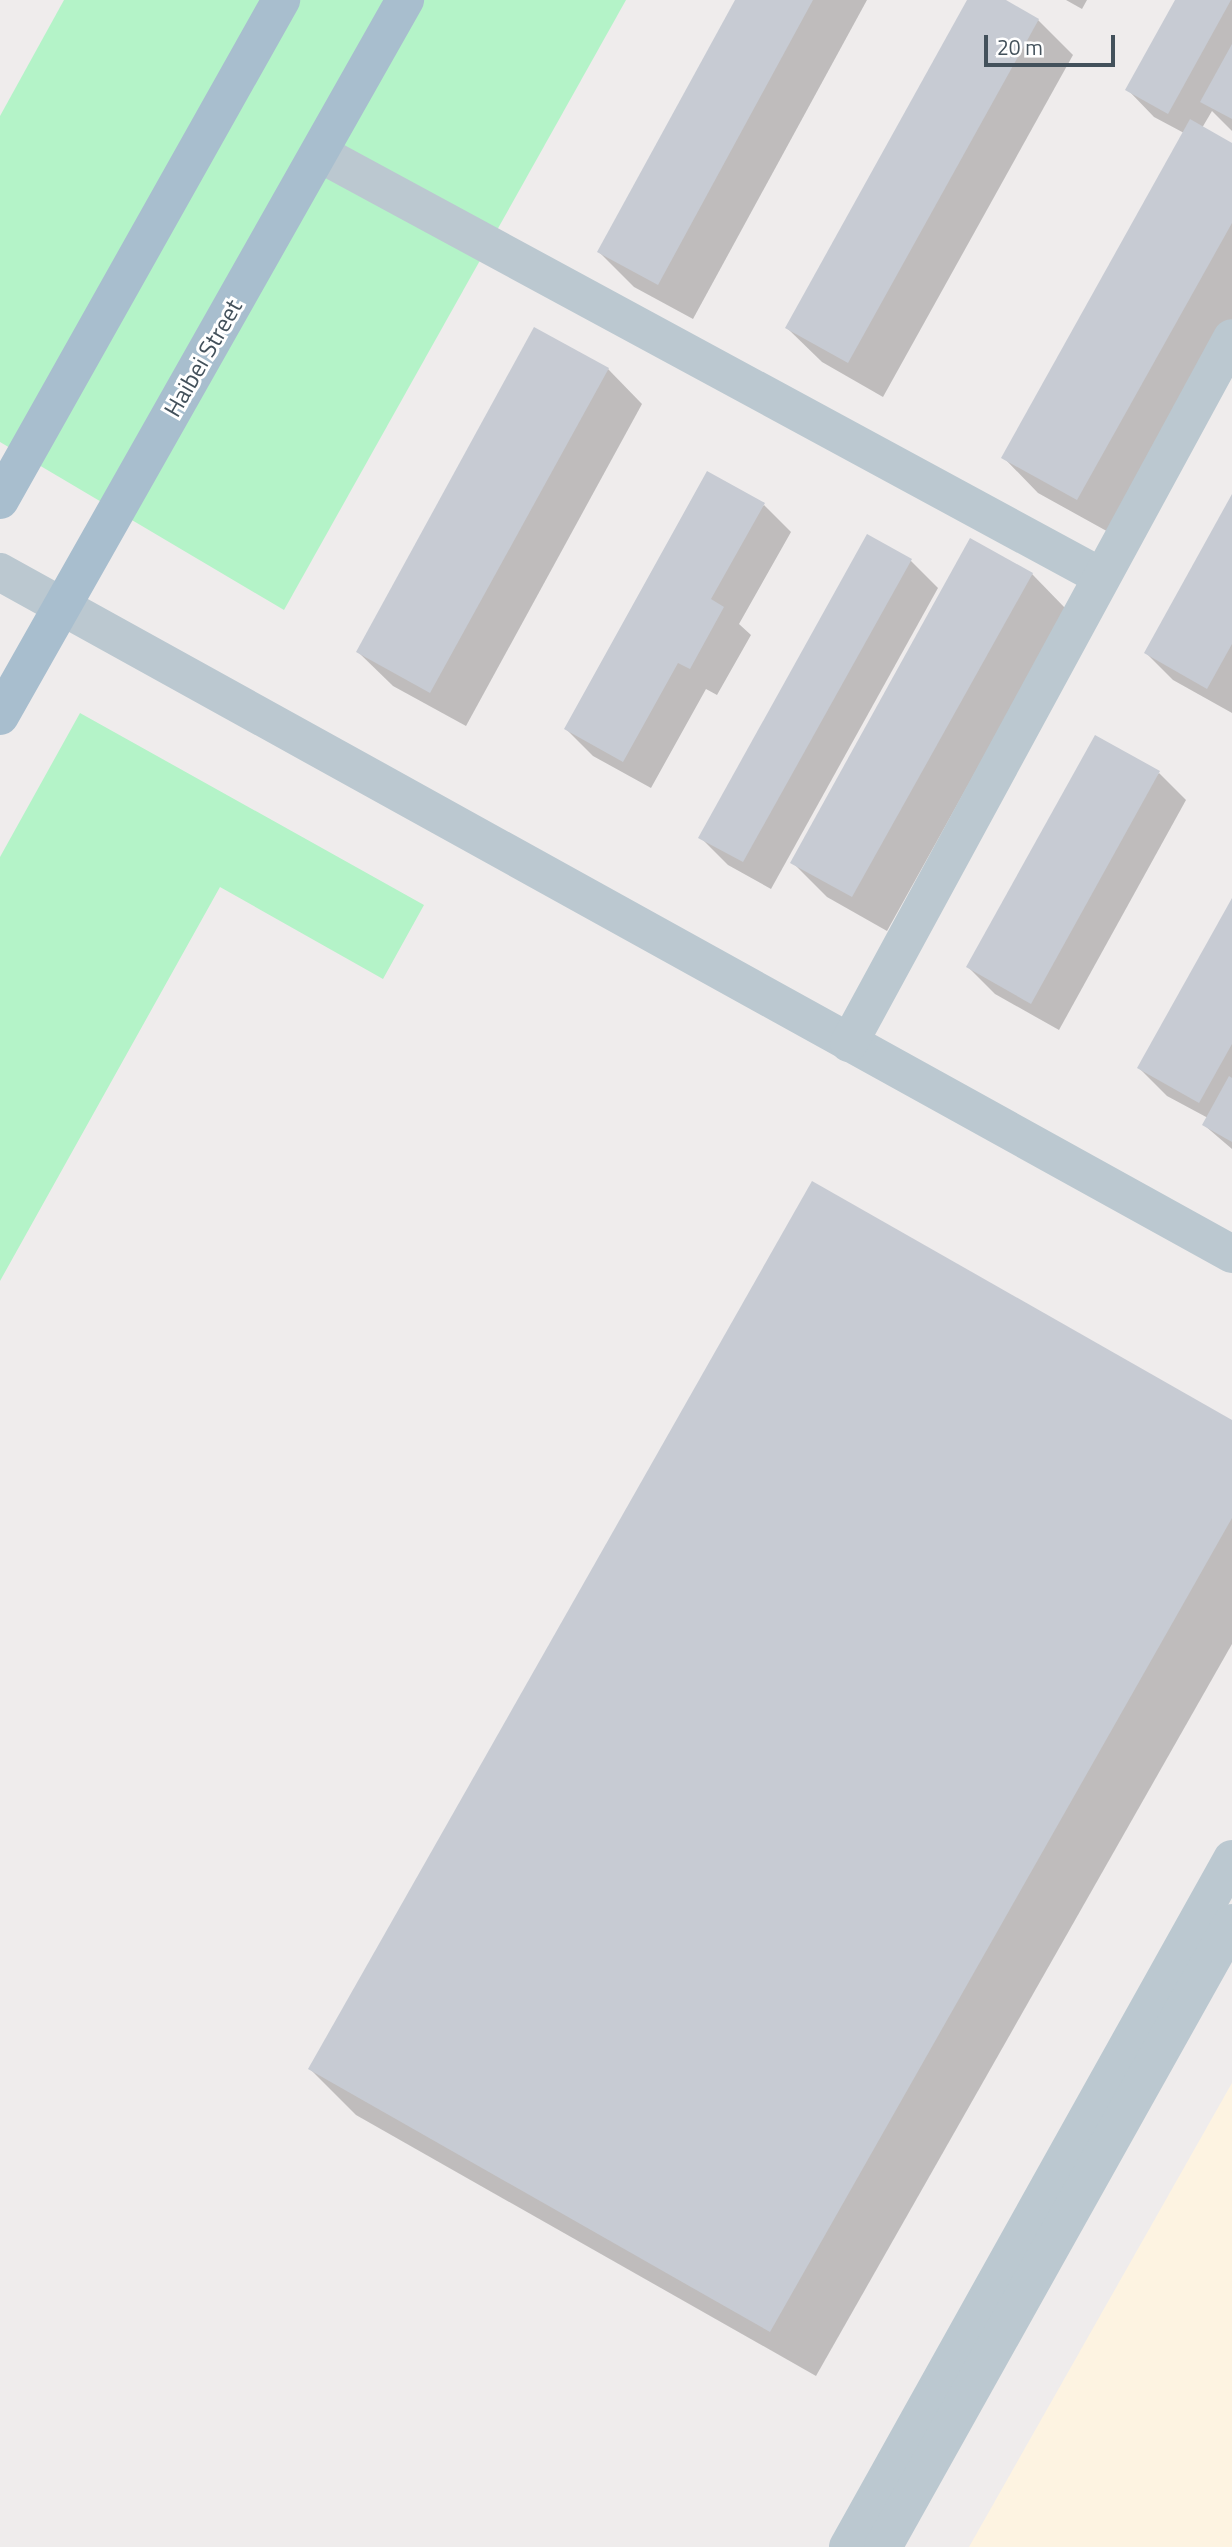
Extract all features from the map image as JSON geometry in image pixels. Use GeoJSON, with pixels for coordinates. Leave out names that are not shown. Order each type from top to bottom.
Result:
{"type":"FeatureCollection","features":[{"type":"Feature","properties":{"kind":"main road"},"geometry":{"type":"LineString","coordinates":[[0,500],[281,0]]}},
{"type":"Feature","properties":{"kind":"main road","name":"Haibei Street"},"geometry":{"type":"LineString","coordinates":[[0,716],[405,0]]}},
{"type":"Feature","properties":{"kind":"street"},"geometry":{"type":"LineString","coordinates":[[319,153],[1102,577]]}},
{"type":"Feature","properties":{"kind":"street"},"geometry":{"type":"LineString","coordinates":[[849,1043],[1232,338]]}},
{"type":"Feature","properties":{"kind":"street"},"geometry":{"type":"LineString","coordinates":[[0,572],[1232,1254]]}},
{"type":"Feature","properties":{"kind":"street"},"geometry":{"type":"LineString","coordinates":[[848,2547],[1232,1859]]}},
{"type":"Feature","properties":{"kind":"street"},"geometry":{"type":"LineString","coordinates":[[883,2547],[1232,1923]]}},
{"type":"Feature","properties":{"kind":"shaded area"},"geometry":{"type":"Polygon","coordinates":[[[1232,2083],[1232,2547],[969,2547],[1232,2083]]]}},
{"type":"Feature","properties":{"kind":"green space"},"geometry":{"type":"Polygon","coordinates":[[[64,0],[626,0],[284,610],[0,442],[0,116],[64,0]]]}},
{"type":"Feature","properties":{"kind":"green space"},"geometry":{"type":"Polygon","coordinates":[[[80,713],[424,905],[383,979],[220,887],[0,1281],[0,857],[80,713]]]}},
{"type":"Feature","properties":{"kind":"building"},"geometry":{"type":"Polygon","coordinates":[[[735,0],[813,0],[658,285],[597,252],[735,0]]]}},
{"type":"Feature","properties":{"kind":"building"},"geometry":{"type":"Polygon","coordinates":[[[967,0],[1006,0],[1039,19],[848,363],[785,328],[967,0]]]}},
{"type":"Feature","properties":{"kind":"building"},"geometry":{"type":"Polygon","coordinates":[[[1175,0],[1231,0],[1168,114],[1125,90],[1175,0]]]}},
{"type":"Feature","properties":{"kind":"building"},"geometry":{"type":"Polygon","coordinates":[[[1232,44],[1232,119],[1200,102],[1232,44]]]}},
{"type":"Feature","properties":{"kind":"building"},"geometry":{"type":"Polygon","coordinates":[[[1190,119],[1232,143],[1232,223],[1077,500],[1001,458],[1190,119]]]}},
{"type":"Feature","properties":{"kind":"building"},"geometry":{"type":"Polygon","coordinates":[[[534,327],[609,368],[430,693],[356,652],[534,327]]]}},
{"type":"Feature","properties":{"kind":"building"},"geometry":{"type":"Polygon","coordinates":[[[707,471],[765,503],[711,599],[724,607],[690,669],[678,663],[623,762],[564,729],[707,471]]]}},
{"type":"Feature","properties":{"kind":"building"},"geometry":{"type":"Polygon","coordinates":[[[1232,494],[1232,644],[1207,689],[1144,653],[1232,494]]]}},
{"type":"Feature","properties":{"kind":"building"},"geometry":{"type":"Polygon","coordinates":[[[867,534],[912,559],[743,862],[698,838],[867,534]]]}},
{"type":"Feature","properties":{"kind":"building"},"geometry":{"type":"Polygon","coordinates":[[[970,538],[1033,573],[852,897],[790,863],[970,538]]]}},
{"type":"Feature","properties":{"kind":"building"},"geometry":{"type":"Polygon","coordinates":[[[1095,735],[1160,771],[1031,1004],[966,967],[1095,735]]]}},
{"type":"Feature","properties":{"kind":"building"},"geometry":{"type":"Polygon","coordinates":[[[1232,898],[1232,1044],[1199,1103],[1137,1068],[1232,898]]]}},
{"type":"Feature","properties":{"kind":"building"},"geometry":{"type":"Polygon","coordinates":[[[1229,1076],[1232,1078],[1232,1142],[1202,1125],[1229,1076]]]}},
{"type":"Feature","properties":{"kind":"building"},"geometry":{"type":"Polygon","coordinates":[[[812,1181],[1232,1420],[1232,1518],[770,2332],[308,2069],[812,1181]]]}}]}
